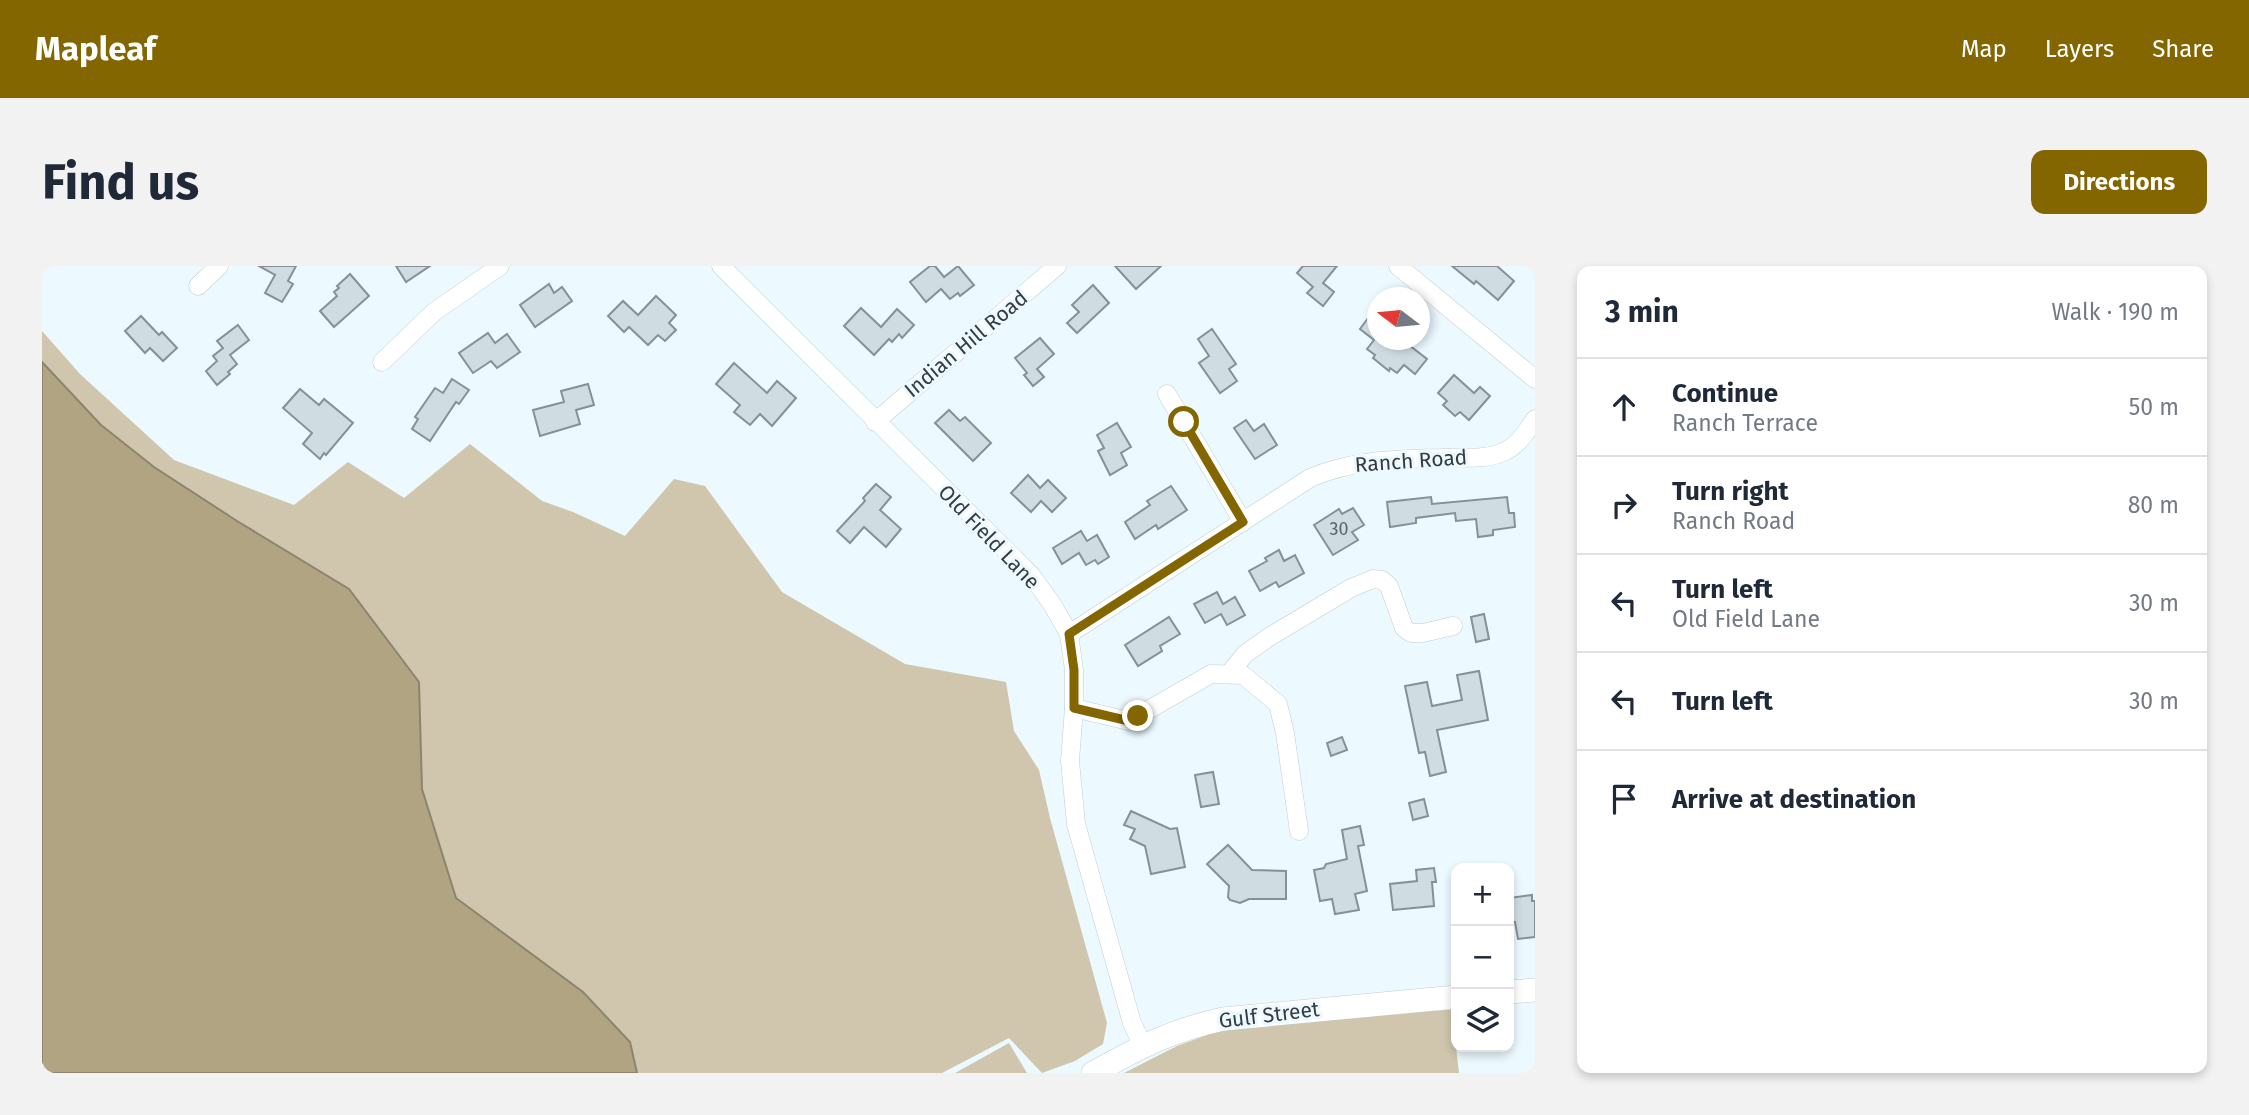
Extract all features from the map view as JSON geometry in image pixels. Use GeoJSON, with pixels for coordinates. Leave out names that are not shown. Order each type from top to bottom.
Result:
{"type":"FeatureCollection","features":[{"type":"Feature","properties":{"kind":"main road"},"geometry":{"type":"LineString","coordinates":[[1514,992],[1535,990]]}},
{"type":"Feature","properties":{"kind":"main road","name":"Gulf Street"},"geometry":{"type":"LineString","coordinates":[[1093,1073],[1143,1046],[1191,1026],[1223,1019],[1451,997]]}},
{"type":"Feature","properties":{"kind":"street"},"geometry":{"type":"LineString","coordinates":[[198,286],[219,266]]}},
{"type":"Feature","properties":{"kind":"street"},"geometry":{"type":"LineString","coordinates":[[382,362],[434,312],[500,266]]}},
{"type":"Feature","properties":{"kind":"street","name":"Old Field Lane"},"geometry":{"type":"LineString","coordinates":[[721,266],[1031,576],[1052,604],[1069,634],[1074,670],[1070,761],[1076,824],[1132,1023],[1143,1046]]}},
{"type":"Feature","properties":{"kind":"street","name":"Indian Hill Road"},"geometry":{"type":"LineString","coordinates":[[875,422],[1057,266]]}},
{"type":"Feature","properties":{"kind":"street"},"geometry":{"type":"LineString","coordinates":[[1398,266],[1535,379]]}},
{"type":"Feature","properties":{"kind":"street"},"geometry":{"type":"LineString","coordinates":[[1167,394],[1243,522]]}},
{"type":"Feature","properties":{"kind":"street","name":"Ranch Road"},"geometry":{"type":"LineString","coordinates":[[1069,634],[1310,478],[1348,465],[1399,458],[1479,457],[1502,453],[1519,442],[1535,419]]}},
{"type":"Feature","properties":{"kind":"street"},"geometry":{"type":"LineString","coordinates":[[1229,674],[1245,654],[1269,637],[1351,588],[1373,579],[1382,580],[1389,586],[1404,628],[1411,633],[1453,626]]}},
{"type":"Feature","properties":{"kind":"street"},"geometry":{"type":"LineString","coordinates":[[1074,708],[1129,721],[1211,674],[1242,675],[1278,705],[1285,733],[1299,831]]}},
{"type":"Feature","properties":{"kind":"shaded area"},"geometry":{"type":"Polygon","coordinates":[[[42,331],[80,374],[174,460],[294,505],[348,462],[404,498],[470,444],[542,501],[625,536],[674,479],[705,486],[782,592],[905,664],[1006,682],[1014,731],[1039,770],[1107,1023],[1103,1044],[1075,1061],[1042,1073],[1009,1038],[942,1073],[637,1073],[630,1042],[583,992],[456,898],[422,789],[419,682],[237,521],[154,467],[101,425],[42,362],[42,331]]]}},
{"type":"Feature","properties":{"kind":"shaded area"},"geometry":{"type":"Polygon","coordinates":[[[42,362],[101,425],[154,467],[349,589],[419,682],[422,789],[456,898],[583,992],[630,1042],[637,1073],[42,1073],[42,362]]]}},
{"type":"Feature","properties":{"kind":"shaded area"},"geometry":{"type":"Polygon","coordinates":[[[1451,1009],[1451,1052],[1457,1052],[1459,1073],[1124,1073],[1177,1046],[1215,1032],[1286,1022],[1451,1009]]]}},
{"type":"Feature","properties":{"kind":"shaded area"},"geometry":{"type":"Polygon","coordinates":[[[1009,1043],[1027,1073],[955,1073],[1009,1043]]]}},
{"type":"Feature","properties":{"kind":"building"},"geometry":{"type":"Polygon","coordinates":[[[259,266],[296,266],[288,281],[293,284],[282,302],[265,293],[275,275],[259,266]]]}},
{"type":"Feature","properties":{"kind":"building"},"geometry":{"type":"Polygon","coordinates":[[[396,266],[430,266],[406,282],[396,266]]]}},
{"type":"Feature","properties":{"kind":"building"},"geometry":{"type":"Polygon","coordinates":[[[930,266],[935,266],[944,277],[958,266],[974,285],[960,296],[958,293],[950,299],[941,289],[926,302],[910,282],[930,266]]]}},
{"type":"Feature","properties":{"kind":"building"},"geometry":{"type":"Polygon","coordinates":[[[1115,266],[1161,266],[1136,289],[1115,266]]]}},
{"type":"Feature","properties":{"kind":"building"},"geometry":{"type":"Polygon","coordinates":[[[1303,266],[1337,266],[1323,283],[1334,292],[1323,306],[1307,293],[1313,287],[1297,273],[1303,266]]]}},
{"type":"Feature","properties":{"kind":"building"},"geometry":{"type":"Polygon","coordinates":[[[1452,266],[1497,266],[1514,281],[1498,300],[1476,281],[1474,284],[1452,266]]]}},
{"type":"Feature","properties":{"kind":"building"},"geometry":{"type":"Polygon","coordinates":[[[350,274],[369,296],[334,327],[320,311],[337,296],[334,292],[339,288],[337,286],[350,274]]]}},
{"type":"Feature","properties":{"kind":"building"},"geometry":{"type":"Polygon","coordinates":[[[549,284],[554,293],[562,287],[572,301],[535,327],[520,305],[549,284]]]}},
{"type":"Feature","properties":{"kind":"building"},"geometry":{"type":"Polygon","coordinates":[[[1093,285],[1109,303],[1077,333],[1067,323],[1079,312],[1072,305],[1093,285]]]}},
{"type":"Feature","properties":{"kind":"building"},"geometry":{"type":"Polygon","coordinates":[[[656,296],[676,315],[669,323],[676,330],[665,341],[658,335],[648,345],[629,327],[624,332],[608,316],[623,301],[638,315],[656,296]]]}},
{"type":"Feature","properties":{"kind":"building"},"geometry":{"type":"Polygon","coordinates":[[[861,308],[881,327],[897,309],[914,325],[902,338],[899,334],[892,342],[889,339],[874,355],[844,326],[861,308]]]}},
{"type":"Feature","properties":{"kind":"building"},"geometry":{"type":"Polygon","coordinates":[[[141,316],[159,335],[162,332],[177,348],[163,361],[150,348],[145,353],[125,331],[141,316]]]}},
{"type":"Feature","properties":{"kind":"building"},"geometry":{"type":"Polygon","coordinates":[[[1367,320],[1367,334],[1360,329],[1367,320]]]}},
{"type":"Feature","properties":{"kind":"building"},"geometry":{"type":"Polygon","coordinates":[[[238,325],[249,340],[230,355],[237,364],[217,385],[206,371],[217,361],[213,356],[223,348],[217,341],[238,325]]]}},
{"type":"Feature","properties":{"kind":"building"},"geometry":{"type":"Polygon","coordinates":[[[1212,329],[1236,364],[1229,369],[1237,381],[1220,393],[1199,363],[1209,356],[1198,339],[1212,329]]]}},
{"type":"Feature","properties":{"kind":"building"},"geometry":{"type":"Polygon","coordinates":[[[488,333],[495,343],[507,334],[520,352],[497,368],[491,361],[473,373],[459,353],[488,333]]]}},
{"type":"Feature","properties":{"kind":"building"},"geometry":{"type":"Polygon","coordinates":[[[1040,338],[1054,354],[1037,369],[1044,377],[1033,386],[1015,358],[1040,338]]]}},
{"type":"Feature","properties":{"kind":"building"},"geometry":{"type":"Polygon","coordinates":[[[1368,350],[1415,350],[1427,359],[1415,374],[1404,365],[1397,373],[1390,368],[1389,371],[1373,358],[1375,355],[1368,350]]]}},
{"type":"Feature","properties":{"kind":"building"},"geometry":{"type":"Polygon","coordinates":[[[734,363],[767,393],[777,381],[796,398],[772,426],[760,414],[750,425],[734,412],[740,405],[716,384],[734,363]]]}},
{"type":"Feature","properties":{"kind":"building"},"geometry":{"type":"Polygon","coordinates":[[[1454,375],[1474,393],[1480,387],[1490,396],[1469,420],[1460,412],[1455,416],[1443,405],[1447,401],[1438,393],[1454,375]]]}},
{"type":"Feature","properties":{"kind":"building"},"geometry":{"type":"Polygon","coordinates":[[[452,379],[469,390],[459,404],[456,402],[430,441],[412,429],[418,419],[415,417],[435,388],[443,393],[452,379]]]}},
{"type":"Feature","properties":{"kind":"building"},"geometry":{"type":"Polygon","coordinates":[[[588,384],[594,405],[576,410],[580,424],[540,436],[533,410],[564,402],[561,391],[588,384]]]}},
{"type":"Feature","properties":{"kind":"building"},"geometry":{"type":"Polygon","coordinates":[[[300,389],[319,405],[324,399],[353,423],[320,459],[303,444],[312,433],[283,408],[300,389]]]}},
{"type":"Feature","properties":{"kind":"building"},"geometry":{"type":"Polygon","coordinates":[[[949,410],[960,421],[965,417],[991,443],[973,461],[935,423],[949,410]]]}},
{"type":"Feature","properties":{"kind":"building"},"geometry":{"type":"Polygon","coordinates":[[[1246,420],[1254,431],[1264,424],[1277,445],[1255,459],[1234,428],[1246,420]]]}},
{"type":"Feature","properties":{"kind":"building"},"geometry":{"type":"Polygon","coordinates":[[[1117,423],[1131,447],[1121,453],[1127,465],[1110,475],[1098,451],[1104,448],[1097,435],[1117,423]]]}},
{"type":"Feature","properties":{"kind":"building"},"geometry":{"type":"Polygon","coordinates":[[[1028,475],[1040,488],[1048,480],[1066,498],[1052,512],[1041,501],[1031,512],[1011,493],[1028,475]]]}},
{"type":"Feature","properties":{"kind":"building"},"geometry":{"type":"Polygon","coordinates":[[[876,484],[891,497],[880,510],[901,529],[886,547],[864,527],[850,543],[837,531],[865,501],[863,498],[876,484]]]}},
{"type":"Feature","properties":{"kind":"building"},"geometry":{"type":"Polygon","coordinates":[[[1171,486],[1187,510],[1158,529],[1156,525],[1135,539],[1125,522],[1150,505],[1147,501],[1171,486]]]}},
{"type":"Feature","properties":{"kind":"building"},"geometry":{"type":"Polygon","coordinates":[[[1431,497],[1432,504],[1507,497],[1509,513],[1514,513],[1515,527],[1493,530],[1493,535],[1478,537],[1476,519],[1456,521],[1455,513],[1416,518],[1416,523],[1390,527],[1387,502],[1431,497]]]}},
{"type":"Feature","properties":{"kind":"building"},"geometry":{"type":"Polygon","coordinates":[[[1353,508],[1364,525],[1352,532],[1358,540],[1333,555],[1314,525],[1339,509],[1342,514],[1353,508]]]}},
{"type":"Feature","properties":{"kind":"building"},"geometry":{"type":"Polygon","coordinates":[[[1081,531],[1087,541],[1097,535],[1109,557],[1098,564],[1095,560],[1086,565],[1079,553],[1062,564],[1053,548],[1081,531]]]}},
{"type":"Feature","properties":{"kind":"building"},"geometry":{"type":"Polygon","coordinates":[[[1279,550],[1284,561],[1295,555],[1304,573],[1279,587],[1276,582],[1260,591],[1249,571],[1267,561],[1265,558],[1279,550]]]}},
{"type":"Feature","properties":{"kind":"building"},"geometry":{"type":"Polygon","coordinates":[[[1217,592],[1223,604],[1235,597],[1245,615],[1227,625],[1221,614],[1205,623],[1194,604],[1217,592]]]}},
{"type":"Feature","properties":{"kind":"building"},"geometry":{"type":"Polygon","coordinates":[[[1484,614],[1489,639],[1476,642],[1471,617],[1484,614]]]}},
{"type":"Feature","properties":{"kind":"building"},"geometry":{"type":"Polygon","coordinates":[[[1169,617],[1180,634],[1160,646],[1162,651],[1138,666],[1125,645],[1169,617]]]}},
{"type":"Feature","properties":{"kind":"building"},"geometry":{"type":"Polygon","coordinates":[[[1479,671],[1488,720],[1437,730],[1446,772],[1430,776],[1425,752],[1419,753],[1405,686],[1427,682],[1432,706],[1462,700],[1457,675],[1479,671]]]}},
{"type":"Feature","properties":{"kind":"building"},"geometry":{"type":"Polygon","coordinates":[[[1342,737],[1347,750],[1331,756],[1327,743],[1342,737]]]}},
{"type":"Feature","properties":{"kind":"building"},"geometry":{"type":"Polygon","coordinates":[[[1213,772],[1219,804],[1201,807],[1195,775],[1213,772]]]}},
{"type":"Feature","properties":{"kind":"building"},"geometry":{"type":"Polygon","coordinates":[[[1424,799],[1428,816],[1413,820],[1409,803],[1424,799]]]}},
{"type":"Feature","properties":{"kind":"building"},"geometry":{"type":"Polygon","coordinates":[[[1131,811],[1170,829],[1177,828],[1185,867],[1151,874],[1145,846],[1130,839],[1135,829],[1124,825],[1131,811]]]}},
{"type":"Feature","properties":{"kind":"building"},"geometry":{"type":"Polygon","coordinates":[[[1360,826],[1364,845],[1358,846],[1367,891],[1355,894],[1359,910],[1335,914],[1332,899],[1320,901],[1314,870],[1347,859],[1342,830],[1360,826]]]}},
{"type":"Feature","properties":{"kind":"building"},"geometry":{"type":"Polygon","coordinates":[[[1228,845],[1252,870],[1286,871],[1286,899],[1249,899],[1240,903],[1230,900],[1229,886],[1207,864],[1228,845]]]}},
{"type":"Feature","properties":{"kind":"building"},"geometry":{"type":"Polygon","coordinates":[[[1434,868],[1434,906],[1393,910],[1390,884],[1417,881],[1416,870],[1434,868]]]}},
{"type":"Feature","properties":{"kind":"building"},"geometry":{"type":"Polygon","coordinates":[[[1532,895],[1532,901],[1535,901],[1535,937],[1518,939],[1514,922],[1514,897],[1532,895]]]}},
{"type":"Feature","properties":{"kind":"route"},"geometry":{"type":"LineString","coordinates":[[1138,716],[1129,721],[1074,708],[1074,670],[1069,634],[1243,522],[1184,422]]}}]}
